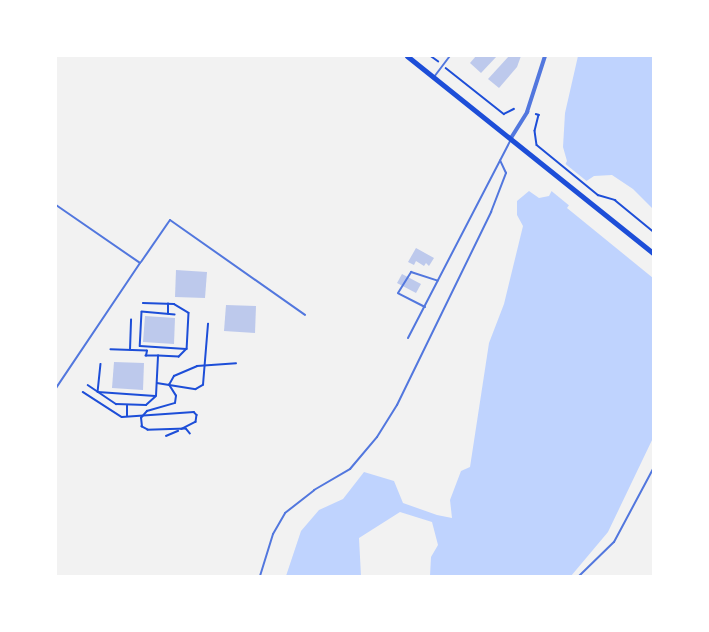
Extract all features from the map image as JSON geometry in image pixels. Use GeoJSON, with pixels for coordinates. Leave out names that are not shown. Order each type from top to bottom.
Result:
{"type":"FeatureCollection","features":[{"type":"Feature","properties":{"kind":"main road"},"geometry":{"type":"LineString","coordinates":[[407,56],[654,254]]}},
{"type":"Feature","properties":{"kind":"street"},"geometry":{"type":"LineString","coordinates":[[511,138],[526,112],[545,56]]}},
{"type":"Feature","properties":{"kind":"lane"},"geometry":{"type":"LineString","coordinates":[[435,77],[450,56]]}},
{"type":"Feature","properties":{"kind":"lane"},"geometry":{"type":"LineString","coordinates":[[408,338],[511,138]]}},
{"type":"Feature","properties":{"kind":"lane"},"geometry":{"type":"LineString","coordinates":[[260,576],[273,534],[285,513],[314,490],[350,469],[377,437],[397,405],[491,212],[506,173],[500,160]]}},
{"type":"Feature","properties":{"kind":"lane"},"geometry":{"type":"LineString","coordinates":[[56,205],[140,263]]}},
{"type":"Feature","properties":{"kind":"lane"},"geometry":{"type":"LineString","coordinates":[[56,388],[170,220],[304,315]]}},
{"type":"Feature","properties":{"kind":"lane"},"geometry":{"type":"LineString","coordinates":[[424,307],[398,293],[411,272],[438,281]]}},
{"type":"Feature","properties":{"kind":"lane"},"geometry":{"type":"LineString","coordinates":[[579,576],[614,542],[654,467]]}},
{"type":"Feature","properties":{"kind":"path"},"geometry":{"type":"LineString","coordinates":[[431,56],[504,114],[514,109]]}},
{"type":"Feature","properties":{"kind":"path"},"geometry":{"type":"LineString","coordinates":[[536,114],[539,115],[534,139],[537,145],[598,195],[615,200],[654,232]]}},
{"type":"Feature","properties":{"kind":"path"},"geometry":{"type":"LineString","coordinates":[[111,350],[147,351],[146,356],[179,357],[187,349],[189,313],[168,304],[143,303]]}},
{"type":"Feature","properties":{"kind":"path"},"geometry":{"type":"LineString","coordinates":[[168,304],[168,314]]}},
{"type":"Feature","properties":{"kind":"path"},"geometry":{"type":"LineString","coordinates":[[175,315],[142,312],[140,346],[187,349]]}},
{"type":"Feature","properties":{"kind":"path"},"geometry":{"type":"LineString","coordinates":[[130,351],[131,320]]}},
{"type":"Feature","properties":{"kind":"path"},"geometry":{"type":"LineString","coordinates":[[156,383],[169,386],[200,387],[205,381],[208,324]]}},
{"type":"Feature","properties":{"kind":"path"},"geometry":{"type":"LineString","coordinates":[[88,385],[116,404],[146,405],[156,396],[158,356]]}},
{"type":"Feature","properties":{"kind":"path"},"geometry":{"type":"LineString","coordinates":[[169,386],[174,376],[206,364],[236,363]]}},
{"type":"Feature","properties":{"kind":"path"},"geometry":{"type":"LineString","coordinates":[[98,392],[101,364]]}},
{"type":"Feature","properties":{"kind":"path"},"geometry":{"type":"LineString","coordinates":[[169,386],[176,396],[176,403],[147,411],[142,416],[142,427],[148,430],[186,429],[190,434]]}},
{"type":"Feature","properties":{"kind":"path"},"geometry":{"type":"LineString","coordinates":[[83,392],[122,417],[194,412],[197,415],[196,422],[166,436]]}},
{"type":"Feature","properties":{"kind":"path"},"geometry":{"type":"LineString","coordinates":[[98,392],[156,396]]}},
{"type":"Feature","properties":{"kind":"path"},"geometry":{"type":"LineString","coordinates":[[127,417],[128,404]]}},
{"type":"Feature","properties":{"kind":"water"},"geometry":{"type":"Polygon","coordinates":[[[578,56],[653,56],[653,209],[633,189],[612,175],[594,176],[585,182],[567,208],[653,278],[653,438],[608,532],[571,576],[430,576],[431,557],[438,545],[432,522],[400,512],[359,538],[361,576],[286,576],[301,531],[319,510],[343,499],[364,472],[394,481],[403,503],[452,518],[450,500],[461,471],[470,467],[489,343],[504,304],[523,226],[517,215],[517,201],[529,191],[539,198],[549,196],[567,161],[563,147],[565,113],[578,56]]]}},
{"type":"Feature","properties":{"kind":"pier"},"geometry":{"type":"Polygon","coordinates":[[[563,162],[589,183],[571,207],[549,189],[563,162]]]}},
{"type":"Feature","properties":{"kind":"building"},"geometry":{"type":"Polygon","coordinates":[[[476,56],[497,56],[481,73],[470,63],[476,56]]]}},
{"type":"Feature","properties":{"kind":"building"},"geometry":{"type":"Polygon","coordinates":[[[509,56],[521,56],[517,67],[499,88],[488,79],[509,56]]]}},
{"type":"Feature","properties":{"kind":"building"},"geometry":{"type":"Polygon","coordinates":[[[416,248],[434,258],[429,266],[416,261],[414,265],[408,262],[416,248]]]}},
{"type":"Feature","properties":{"kind":"building"},"geometry":{"type":"Polygon","coordinates":[[[176,270],[207,272],[205,298],[175,297],[176,270]]]}},
{"type":"Feature","properties":{"kind":"building"},"geometry":{"type":"Polygon","coordinates":[[[402,274],[421,284],[416,293],[397,283],[402,274]]]}},
{"type":"Feature","properties":{"kind":"building"},"geometry":{"type":"Polygon","coordinates":[[[226,305],[256,306],[255,333],[224,331],[226,305]]]}},
{"type":"Feature","properties":{"kind":"building"},"geometry":{"type":"Polygon","coordinates":[[[145,316],[175,318],[174,344],[143,342],[145,316]]]}},
{"type":"Feature","properties":{"kind":"building"},"geometry":{"type":"Polygon","coordinates":[[[114,362],[144,363],[143,390],[112,388],[114,362]]]}}]}
